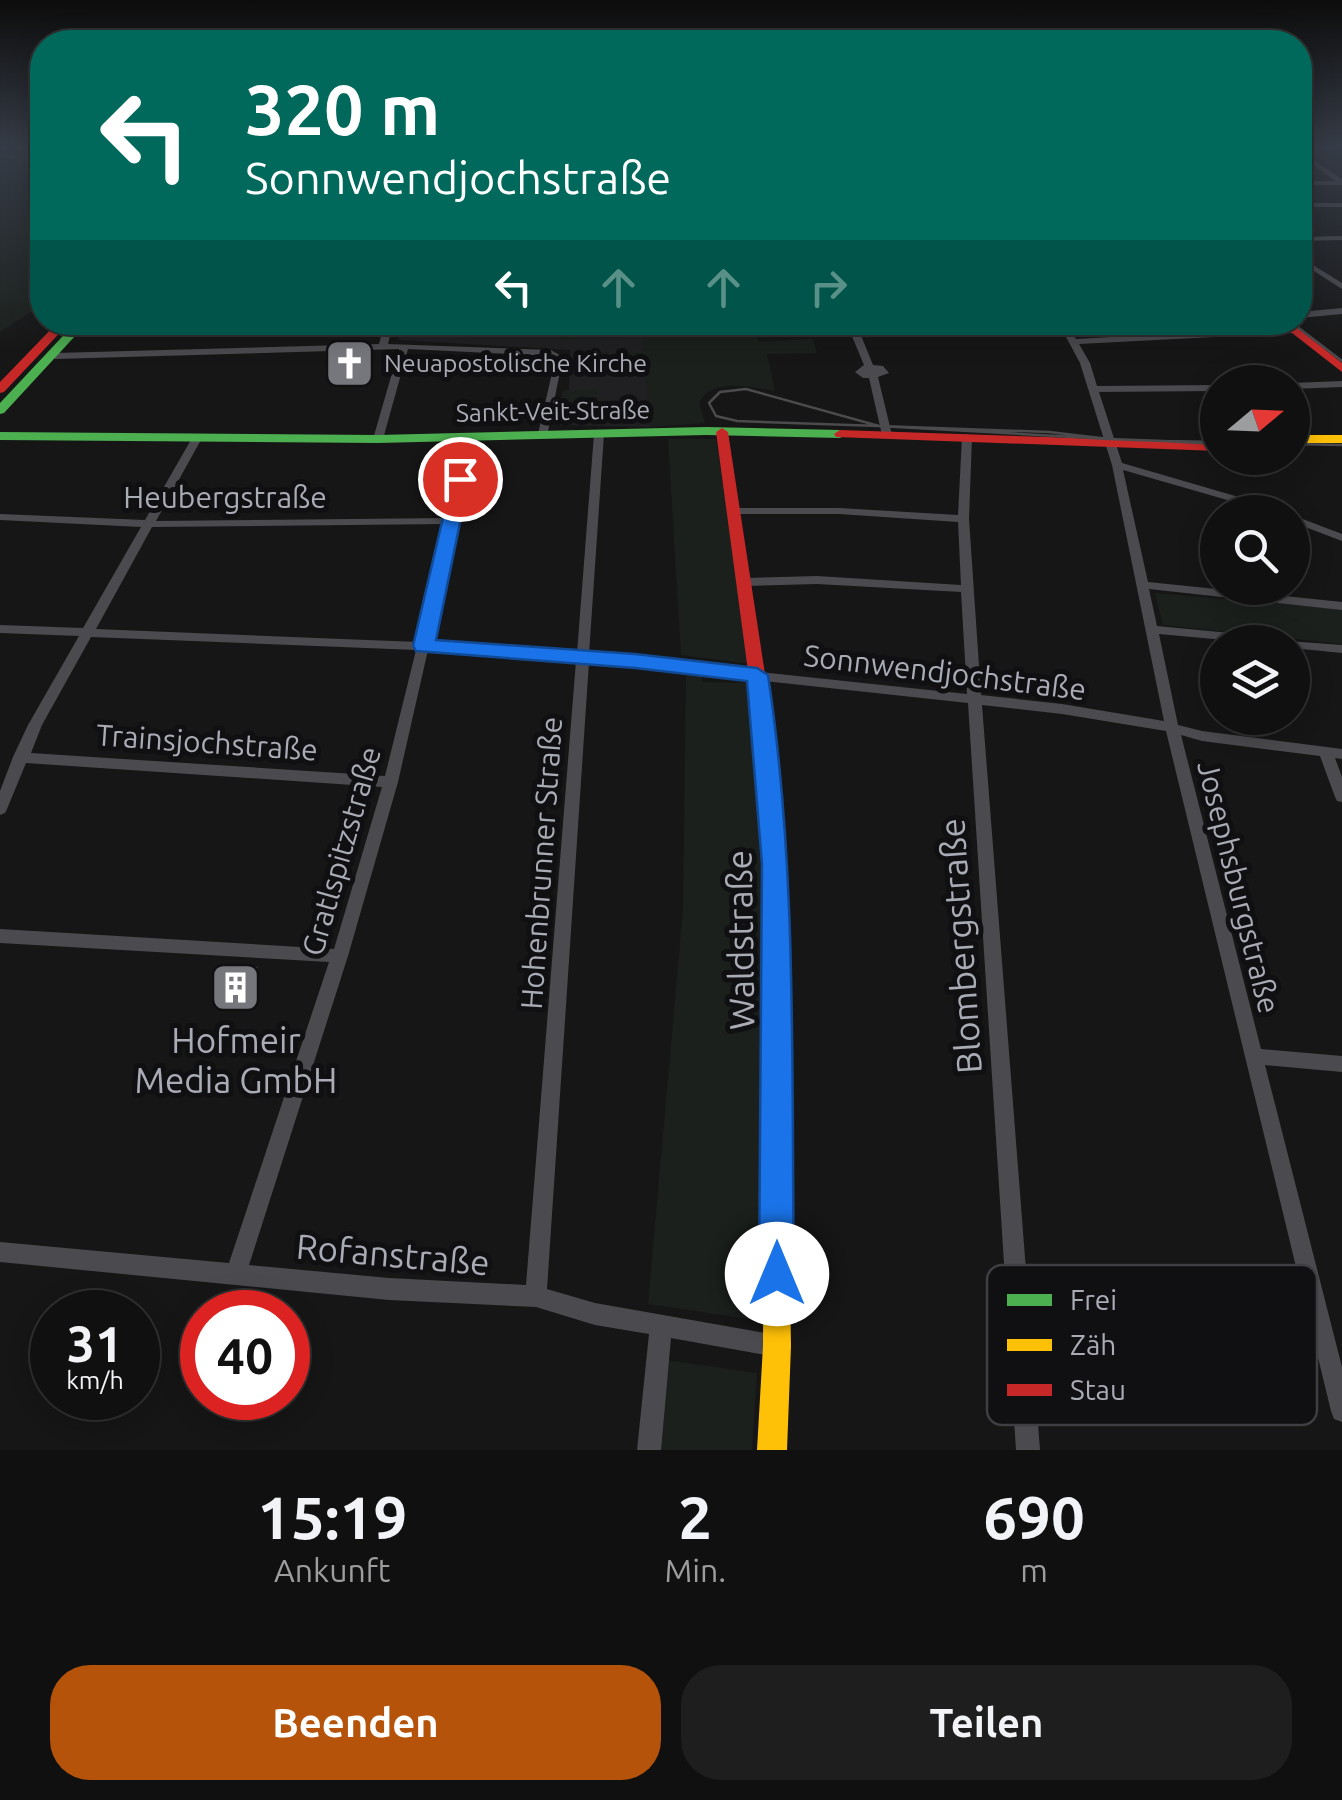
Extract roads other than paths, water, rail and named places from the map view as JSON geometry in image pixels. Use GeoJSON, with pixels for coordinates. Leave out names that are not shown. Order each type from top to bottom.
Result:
{"type":"FeatureCollection","features":[{"type":"Feature","properties":{"kind":"street"},"geometry":{"type":"LineString","coordinates":[[1312,239],[1342,238]]}},
{"type":"Feature","properties":{"kind":"street"},"geometry":{"type":"LineString","coordinates":[[1312,268],[1341,286]]}},
{"type":"Feature","properties":{"kind":"street"},"geometry":{"type":"LineString","coordinates":[[1312,318],[1342,311]]}},
{"type":"Feature","properties":{"kind":"street"},"geometry":{"type":"LineString","coordinates":[[1312,333],[1342,352]]}},
{"type":"Feature","properties":{"kind":"street"},"geometry":{"type":"LineString","coordinates":[[0,389],[52,335]]}},
{"type":"Feature","properties":{"kind":"street"},"geometry":{"type":"LineString","coordinates":[[0,410],[72,335]]}},
{"type":"Feature","properties":{"kind":"street"},"geometry":{"type":"LineString","coordinates":[[382,348],[386,335]]}},
{"type":"Feature","properties":{"kind":"street"},"geometry":{"type":"LineString","coordinates":[[856,335],[872,372],[887,435]]}},
{"type":"Feature","properties":{"kind":"street","name":"Josephsburgstraße"},"geometry":{"type":"LineString","coordinates":[[1070,335],[1093,388],[1117,465],[1172,728],[1305,1265]]}},
{"type":"Feature","properties":{"kind":"street"},"geometry":{"type":"LineString","coordinates":[[1074,342],[1151,335]]}},
{"type":"Feature","properties":{"kind":"street"},"geometry":{"type":"LineString","coordinates":[[1307,335],[1342,369]]}},
{"type":"Feature","properties":{"kind":"street"},"geometry":{"type":"LineString","coordinates":[[55,356],[404,346],[558,354],[543,434]]}},
{"type":"Feature","properties":{"kind":"street"},"geometry":{"type":"LineString","coordinates":[[378,439],[404,346]]}},
{"type":"Feature","properties":{"kind":"street"},"geometry":{"type":"LineString","coordinates":[[1310,385],[1342,384]]}},
{"type":"Feature","properties":{"kind":"street"},"geometry":{"type":"LineString","coordinates":[[1093,388],[1200,388]]}},
{"type":"Feature","properties":{"kind":"street","name":"Sankt-Veit-Straße"},"geometry":{"type":"LineString","coordinates":[[0,436],[378,439],[722,432],[1107,441],[1127,446],[1200,448]]}},
{"type":"Feature","properties":{"kind":"street","name":"Waldstraße"},"geometry":{"type":"LineString","coordinates":[[722,432],[768,762],[775,864],[777,1346],[772,1450]]}},
{"type":"Feature","properties":{"kind":"street","name":"Hohenbrunner Straße"},"geometry":{"type":"LineString","coordinates":[[536,1296],[599,434]]}},
{"type":"Feature","properties":{"kind":"street","name":"Gratlspitzstraße"},"geometry":{"type":"LineString","coordinates":[[236,1272],[340,956],[390,782],[472,437]]}},
{"type":"Feature","properties":{"kind":"street","name":"Blombergstraße"},"geometry":{"type":"LineString","coordinates":[[967,437],[963,519],[966,590],[1015,1265]]}},
{"type":"Feature","properties":{"kind":"street","name":"Sankt-Veit-Straße"},"geometry":{"type":"LineString","coordinates":[[1107,441],[1115,437],[1200,438]]}},
{"type":"Feature","properties":{"kind":"street"},"geometry":{"type":"LineString","coordinates":[[0,809],[20,758],[86,631],[196,438]]}},
{"type":"Feature","properties":{"kind":"street"},"geometry":{"type":"LineString","coordinates":[[1310,439],[1342,438]]}},
{"type":"Feature","properties":{"kind":"street"},"geometry":{"type":"LineString","coordinates":[[1310,448],[1342,449]]}},
{"type":"Feature","properties":{"kind":"street"},"geometry":{"type":"LineString","coordinates":[[1117,465],[1218,495]]}},
{"type":"Feature","properties":{"kind":"street"},"geometry":{"type":"LineString","coordinates":[[734,511],[800,510],[963,519]]}},
{"type":"Feature","properties":{"kind":"street","name":"Heubergstraße"},"geometry":{"type":"LineString","coordinates":[[0,517],[147,522],[449,521]]}},
{"type":"Feature","properties":{"kind":"street"},"geometry":{"type":"LineString","coordinates":[[1310,525],[1342,538]]}},
{"type":"Feature","properties":{"kind":"street"},"geometry":{"type":"LineString","coordinates":[[745,582],[817,580],[966,590]]}},
{"type":"Feature","properties":{"kind":"street"},"geometry":{"type":"LineString","coordinates":[[1142,585],[1200,589]]}},
{"type":"Feature","properties":{"kind":"street"},"geometry":{"type":"LineString","coordinates":[[1310,600],[1342,606]]}},
{"type":"Feature","properties":{"kind":"street","name":"Sonnwendjochstraße"},"geometry":{"type":"LineString","coordinates":[[0,628],[424,646],[583,657],[1062,709],[1334,754]]}},
{"type":"Feature","properties":{"kind":"street"},"geometry":{"type":"LineString","coordinates":[[1152,629],[1200,634]]}},
{"type":"Feature","properties":{"kind":"street"},"geometry":{"type":"LineString","coordinates":[[1310,646],[1342,649]]}},
{"type":"Feature","properties":{"kind":"street"},"geometry":{"type":"LineString","coordinates":[[1334,754],[1342,797]]}},
{"type":"Feature","properties":{"kind":"street","name":"Trainsjochstraße"},"geometry":{"type":"LineString","coordinates":[[20,758],[390,782]]}},
{"type":"Feature","properties":{"kind":"street"},"geometry":{"type":"LineString","coordinates":[[0,936],[340,956]]}},
{"type":"Feature","properties":{"kind":"street"},"geometry":{"type":"LineString","coordinates":[[1252,1056],[1342,1064]]}},
{"type":"Feature","properties":{"kind":"street","name":"Rofanstraße"},"geometry":{"type":"LineString","coordinates":[[2,1256],[236,1272],[389,1289],[536,1296],[595,1314],[777,1346]]}},
{"type":"Feature","properties":{"kind":"street","name":"Josephsburgstraße"},"geometry":{"type":"LineString","coordinates":[[1317,1312],[1342,1411]]}},
{"type":"Feature","properties":{"kind":"street"},"geometry":{"type":"LineString","coordinates":[[649,1450],[661,1326]]}},
{"type":"Feature","properties":{"kind":"street","name":"Blombergstraße"},"geometry":{"type":"LineString","coordinates":[[1026,1425],[1028,1450]]}},
{"type":"Feature","properties":{"kind":"tram line"},"geometry":{"type":"LineString","coordinates":[[1308,335],[1342,361]]}},
{"type":"Feature","properties":{"kind":"tram line"},"geometry":{"type":"LineString","coordinates":[[746,389],[879,426],[737,421],[716,416],[709,403],[720,392],[746,389]]}},
{"type":"Feature","properties":{"kind":"tram line"},"geometry":{"type":"LineString","coordinates":[[879,426],[1049,432],[1109,439]]}},
{"type":"Feature","properties":{"kind":"tram line"},"geometry":{"type":"LineString","coordinates":[[879,426],[1109,439]]}},
{"type":"Feature","properties":{"kind":"tram line"},"geometry":{"type":"LineString","coordinates":[[1109,439],[1164,441]]}},
{"type":"Feature","properties":{"kind":"tram line"},"geometry":{"type":"LineString","coordinates":[[1164,441],[1200,442]]}},
{"type":"Feature","properties":{"kind":"tram line"},"geometry":{"type":"LineString","coordinates":[[1164,441],[1200,443]]}},
{"type":"Feature","properties":{"kind":"tram line"},"geometry":{"type":"LineString","coordinates":[[1310,444],[1342,445]]}},
{"type":"Feature","properties":{"kind":"place","name":"Neuapostolische Kirche"},"geometry":{"type":"Point","coordinates":[349,363]}},
{"type":"Feature","properties":{"kind":"place","name":"Hofmeir Media GmbH"},"geometry":{"type":"Point","coordinates":[236,988]}}]}
